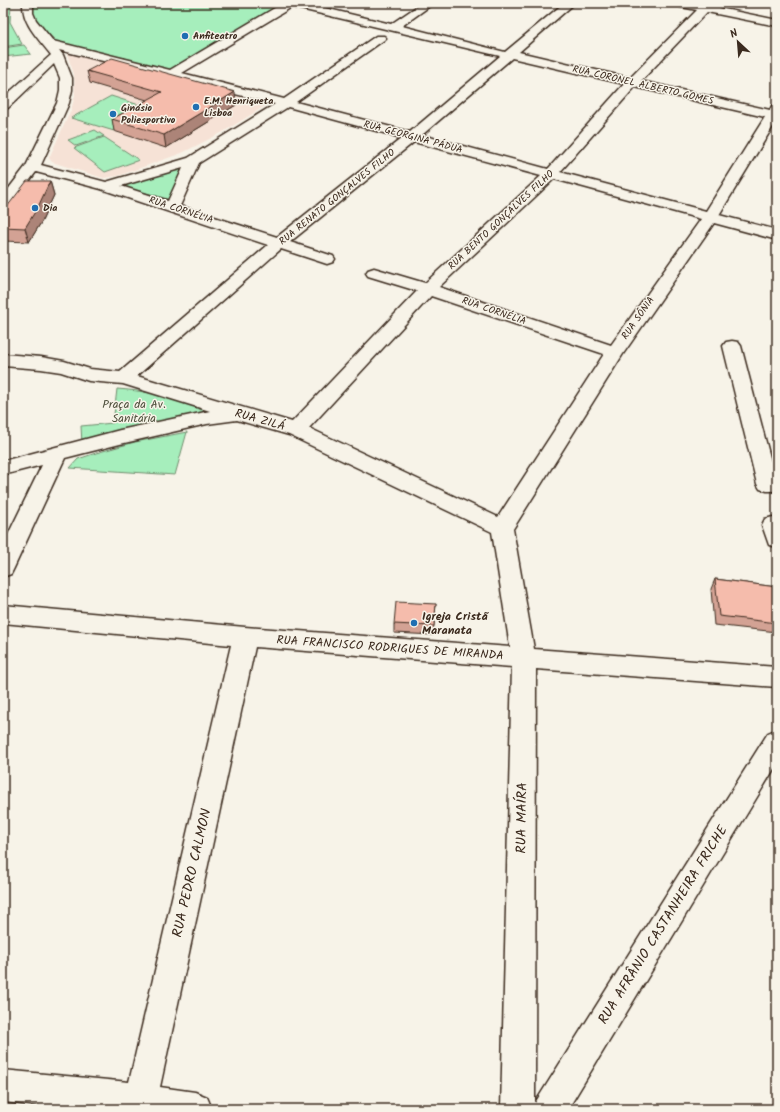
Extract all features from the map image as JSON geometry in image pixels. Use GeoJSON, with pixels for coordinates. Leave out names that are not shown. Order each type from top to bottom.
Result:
{"type":"FeatureCollection","features":[{"type":"Feature","properties":{"kind":"street"},"geometry":{"type":"LineString","coordinates":[[3,206],[33,168],[65,96],[66,78],[57,55],[32,21],[28,13],[28,3]]}},
{"type":"Feature","properties":{"kind":"street"},"geometry":{"type":"LineString","coordinates":[[172,74],[291,3]]}},
{"type":"Feature","properties":{"kind":"street","name":"RUA CORONEL ALBERTO GOMES"},"geometry":{"type":"LineString","coordinates":[[291,3],[392,28],[632,83],[776,113]]}},
{"type":"Feature","properties":{"kind":"street"},"geometry":{"type":"LineString","coordinates":[[392,28],[429,3]]}},
{"type":"Feature","properties":{"kind":"street","name":"RUA RENATO GONÇALVES FILHO"},"geometry":{"type":"LineString","coordinates":[[124,378],[279,243],[412,137],[505,54],[570,3]]}},
{"type":"Feature","properties":{"kind":"street"},"geometry":{"type":"LineString","coordinates":[[675,3],[777,23]]}},
{"type":"Feature","properties":{"kind":"street"},"geometry":{"type":"LineString","coordinates":[[705,8],[729,3]]}},
{"type":"Feature","properties":{"kind":"street","name":"RUA BENTO GONÇALVES FILHO"},"geometry":{"type":"LineString","coordinates":[[296,430],[428,289],[551,174],[632,83],[705,8]]}},
{"type":"Feature","properties":{"kind":"street"},"geometry":{"type":"LineString","coordinates":[[106,186],[193,161],[286,103],[380,38]]}},
{"type":"Feature","properties":{"kind":"street","name":"RUA GEORGINA PÁDUA"},"geometry":{"type":"LineString","coordinates":[[49,44],[286,103],[777,234]]}},
{"type":"Feature","properties":{"kind":"street"},"geometry":{"type":"LineString","coordinates":[[3,105],[57,55]]}},
{"type":"Feature","properties":{"kind":"street","name":"RUA SÔNIA"},"geometry":{"type":"LineString","coordinates":[[502,528],[614,352],[710,217],[776,113]]}},
{"type":"Feature","properties":{"kind":"street"},"geometry":{"type":"LineString","coordinates":[[172,208],[193,161]]}},
{"type":"Feature","properties":{"kind":"street","name":"RUA CORNÉLIA"},"geometry":{"type":"LineString","coordinates":[[33,168],[106,186],[327,259]]}},
{"type":"Feature","properties":{"kind":"street","name":"RUA CORNÉLIA"},"geometry":{"type":"LineString","coordinates":[[374,273],[428,289],[614,352]]}},
{"type":"Feature","properties":{"kind":"street"},"geometry":{"type":"LineString","coordinates":[[732,346],[767,484],[777,484]]}},
{"type":"Feature","properties":{"kind":"street","name":"RUA ZILÁ"},"geometry":{"type":"LineString","coordinates":[[3,360],[41,363],[64,367],[89,375],[124,378],[296,430],[502,528]]}},
{"type":"Feature","properties":{"kind":"street"},"geometry":{"type":"LineString","coordinates":[[3,468],[120,437],[207,418],[239,414]]}},
{"type":"Feature","properties":{"kind":"street"},"geometry":{"type":"LineString","coordinates":[[3,568],[57,454]]}},
{"type":"Feature","properties":{"kind":"street","name":"RUA MAÍRA"},"geometry":{"type":"LineString","coordinates":[[502,528],[524,658],[518,1109]]}},
{"type":"Feature","properties":{"kind":"street","name":"RUA FRANCISCO RODRIGUES DE MIRANDA"},"geometry":{"type":"LineString","coordinates":[[3,614],[245,637],[777,678]]}},
{"type":"Feature","properties":{"kind":"street","name":"RUA PEDRO CALMON"},"geometry":{"type":"LineString","coordinates":[[140,1105],[245,637]]}},
{"type":"Feature","properties":{"kind":"street","name":"RUA AFRÂNIO CASTANHEIRA FRICHE"},"geometry":{"type":"LineString","coordinates":[[549,1109],[777,741]]}},
{"type":"Feature","properties":{"kind":"street"},"geometry":{"type":"LineString","coordinates":[[3,1086],[140,1105],[195,1109]]}},
{"type":"Feature","properties":{"kind":"shaded area"},"geometry":{"type":"Polygon","coordinates":[[[70,52],[90,56],[262,103],[265,104],[265,106],[223,132],[182,153],[118,176],[103,178],[52,162],[49,158],[71,110],[75,96],[74,74],[67,54],[70,52]]]}},
{"type":"Feature","properties":{"kind":"green space"},"geometry":{"type":"Polygon","coordinates":[[[3,3],[11,3],[10,22],[22,44],[3,47],[3,3]]]}},
{"type":"Feature","properties":{"kind":"green space"},"geometry":{"type":"Polygon","coordinates":[[[31,3],[284,3],[172,70],[57,42],[39,25],[32,14],[31,3]]]}},
{"type":"Feature","properties":{"kind":"green space"},"geometry":{"type":"Polygon","coordinates":[[[24,45],[31,54],[3,57],[3,48],[24,45]]]}},
{"type":"Feature","properties":{"kind":"green space","name":"Ginásio Poliesportivo"},"geometry":{"type":"Polygon","coordinates":[[[111,96],[155,110],[114,131],[71,118],[111,96]]]}},
{"type":"Feature","properties":{"kind":"green space"},"geometry":{"type":"Polygon","coordinates":[[[95,130],[104,136],[76,146],[68,140],[95,130]]]}},
{"type":"Feature","properties":{"kind":"green space"},"geometry":{"type":"Polygon","coordinates":[[[104,137],[139,160],[105,172],[74,148],[104,137]]]}},
{"type":"Feature","properties":{"kind":"green space"},"geometry":{"type":"Polygon","coordinates":[[[186,166],[172,197],[168,199],[123,187],[124,185],[186,166]]]}},
{"type":"Feature","properties":{"kind":"green space","name":"Praça da Av. Sanitária"},"geometry":{"type":"Polygon","coordinates":[[[117,389],[140,391],[175,398],[207,411],[204,415],[82,444],[81,426],[113,423],[117,389]]]}},
{"type":"Feature","properties":{"kind":"green space","name":"Praça da Av. Sanitária"},"geometry":{"type":"Polygon","coordinates":[[[187,432],[175,475],[70,468],[78,459],[96,453],[135,442],[187,432]]]}},
{"type":"Feature","properties":{"kind":"building"},"geometry":{"type":"Polygon","coordinates":[[[112,58],[235,92],[164,135],[112,119],[162,92],[87,71],[112,58]]]}},
{"type":"Feature","properties":{"kind":"building"},"geometry":{"type":"Polygon","coordinates":[[[27,181],[50,181],[38,207],[25,228],[3,227],[3,212],[27,181]]]}},
{"type":"Feature","properties":{"kind":"building"},"geometry":{"type":"Polygon","coordinates":[[[715,579],[777,587],[777,623],[719,616],[715,579]]]}},
{"type":"Feature","properties":{"kind":"building"},"geometry":{"type":"Polygon","coordinates":[[[396,602],[436,604],[434,626],[394,624],[396,602]]]}},
{"type":"Feature","properties":{"kind":"place","name":"Anfiteatro"},"geometry":{"type":"Point","coordinates":[185,36]}},
{"type":"Feature","properties":{"kind":"place","name":"E.M. Henriqueta Lisboa"},"geometry":{"type":"Point","coordinates":[196,107]}},
{"type":"Feature","properties":{"kind":"place","name":"Ginásio Poliesportivo"},"geometry":{"type":"Point","coordinates":[113,114]}},
{"type":"Feature","properties":{"kind":"place","name":"Dia"},"geometry":{"type":"Point","coordinates":[35,208]}},
{"type":"Feature","properties":{"kind":"place","name":"Igreja Cristã Maranata"},"geometry":{"type":"Point","coordinates":[414,623]}}]}
